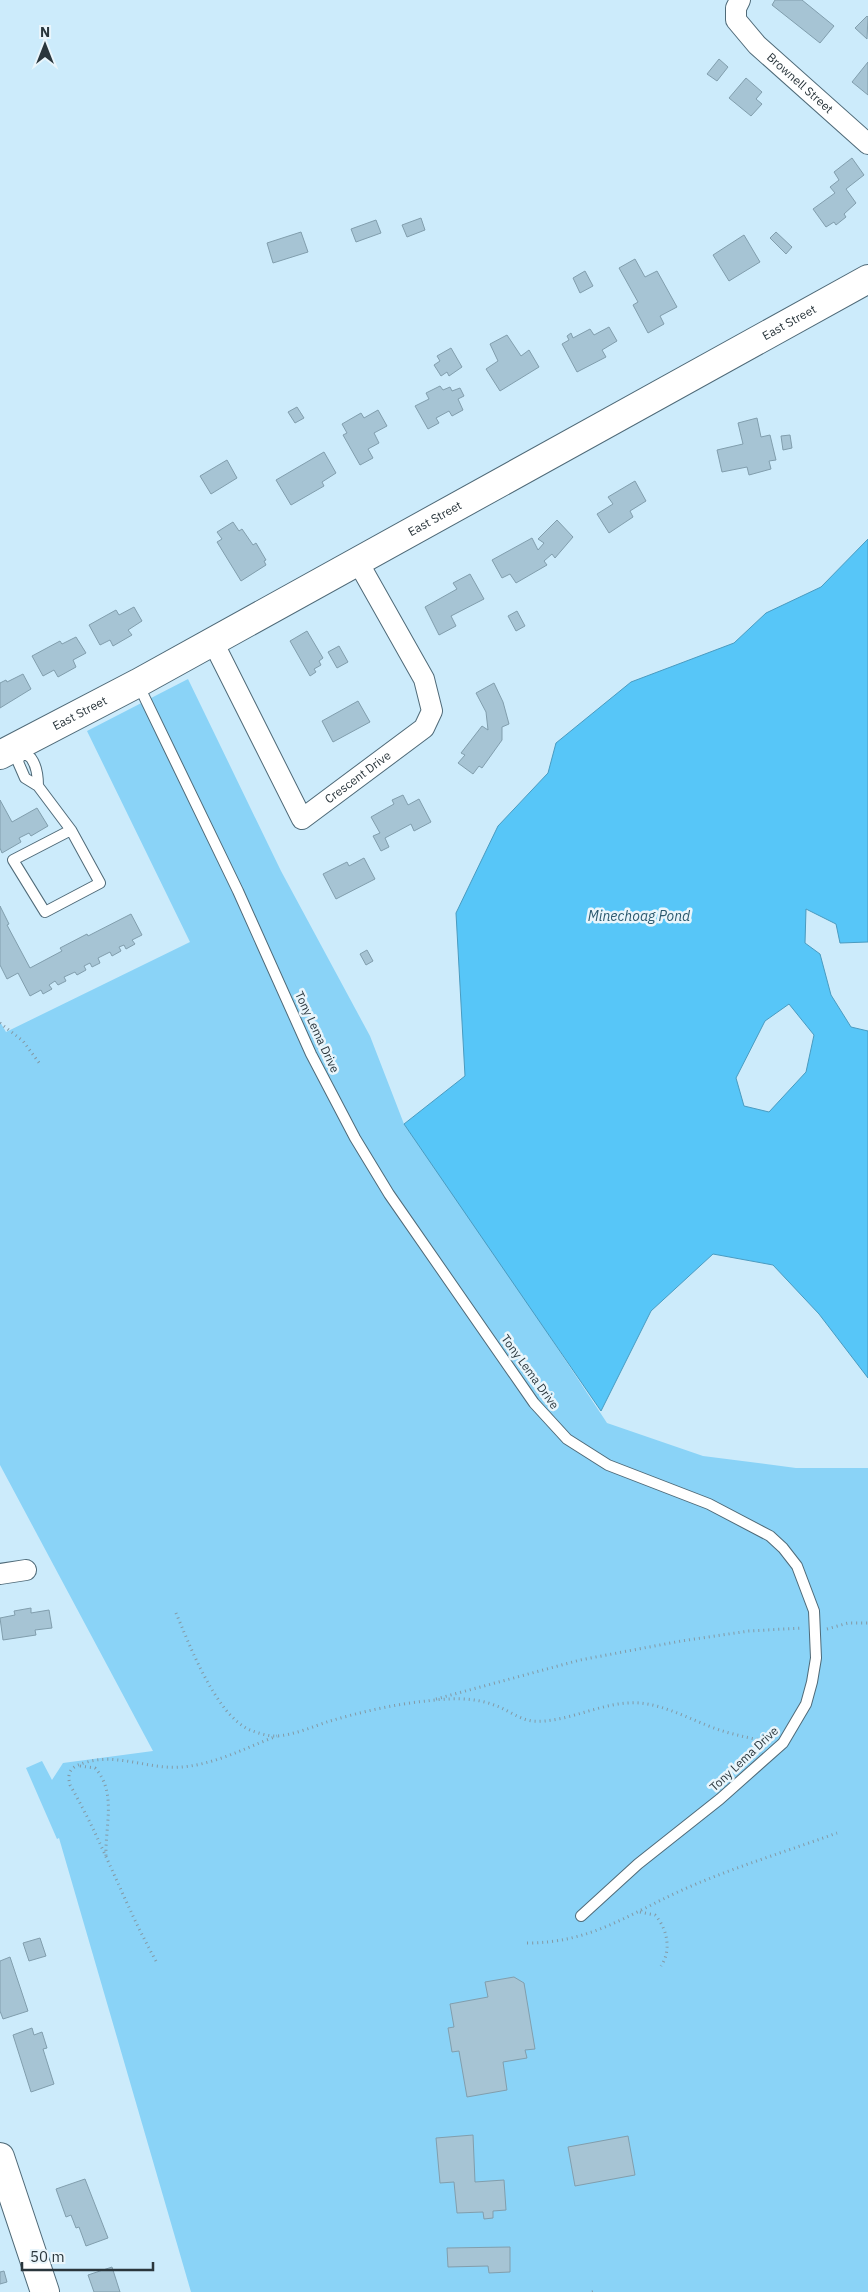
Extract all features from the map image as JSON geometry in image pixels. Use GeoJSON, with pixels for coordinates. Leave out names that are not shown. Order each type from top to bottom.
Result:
{"type":"FeatureCollection","features":[{"type":"Feature","properties":{"kind":"main road","name":"East Street"},"geometry":{"type":"LineString","coordinates":[[13,751],[868,279]]}},
{"type":"Feature","properties":{"kind":"main road"},"geometry":{"type":"LineString","coordinates":[[0,2157],[6,2201],[45,2292]]}},
{"type":"Feature","properties":{"kind":"street","name":"Brownell Street"},"geometry":{"type":"LineString","coordinates":[[740,0],[736,8],[736,20],[757,45],[868,144]]}},
{"type":"Feature","properties":{"kind":"street","name":"Crescent Drive"},"geometry":{"type":"LineString","coordinates":[[212,640],[302,819],[424,728],[432,711],[424,679],[358,562]]}},
{"type":"Feature","properties":{"kind":"street"},"geometry":{"type":"LineString","coordinates":[[0,1574],[26,1570]]}},
{"type":"Feature","properties":{"kind":"lane","name":"Tony Lema Drive"},"geometry":{"type":"LineString","coordinates":[[138,683],[238,891],[311,1054],[355,1138],[389,1194],[534,1403],[567,1439],[608,1465],[708,1504],[770,1536],[783,1548],[796,1566],[814,1611],[816,1658],[806,1704],[783,1743],[720,1799],[638,1864],[581,1916]]}},
{"type":"Feature","properties":{"kind":"lane"},"geometry":{"type":"LineString","coordinates":[[13,751],[30,757],[38,772],[38,786],[72,830],[100,884],[45,912],[13,860],[72,830]]}},
{"type":"Feature","properties":{"kind":"path"},"geometry":{"type":"LineString","coordinates":[[0,1023],[23,1041],[40,1064]]}},
{"type":"Feature","properties":{"kind":"path"},"geometry":{"type":"LineString","coordinates":[[176,1613],[211,1689],[236,1720],[248,1729],[277,1736]]}},
{"type":"Feature","properties":{"kind":"path"},"geometry":{"type":"LineString","coordinates":[[156,1961],[137,1928],[87,1816],[70,1785],[68,1776],[74,1766],[103,1760],[181,1768],[207,1764],[277,1736],[348,1716],[426,1701],[580,1660],[681,1641],[786,1628],[804,1628],[816,1632],[848,1623],[868,1623]]}},
{"type":"Feature","properties":{"kind":"path"},"geometry":{"type":"LineString","coordinates":[[426,1701],[476,1700],[494,1704],[522,1718],[532,1720],[545,1720],[620,1704],[640,1703],[657,1706],[725,1732],[783,1743]]}},
{"type":"Feature","properties":{"kind":"path"},"geometry":{"type":"LineString","coordinates":[[74,1766],[95,1768],[108,1795],[110,1804],[106,1858]]}},
{"type":"Feature","properties":{"kind":"path"},"geometry":{"type":"LineString","coordinates":[[527,1943],[547,1943],[572,1939],[599,1931],[681,1891],[738,1868],[837,1833]]}},
{"type":"Feature","properties":{"kind":"path"},"geometry":{"type":"LineString","coordinates":[[639,1912],[655,1915],[665,1930],[666,1956],[661,1966]]}},
{"type":"Feature","properties":{"kind":"shaded area"},"geometry":{"type":"Polygon","coordinates":[[[188,679],[281,871],[370,1036],[404,1124],[513,1281],[607,1423],[703,1456],[796,1468],[868,1468],[868,2292],[191,2292],[59,1838],[57,1839],[26,1768],[42,1761],[52,1780],[63,1763],[153,1751],[0,1465],[0,1022],[6,1032],[190,942],[87,731],[188,679]]]}},
{"type":"Feature","properties":{"kind":"water","name":"Minechoag Pond"},"geometry":{"type":"Polygon","coordinates":[[[868,539],[868,942],[840,943],[836,924],[806,909],[805,943],[820,954],[831,995],[851,1027],[868,1031],[868,1378],[819,1314],[773,1265],[713,1254],[651,1311],[601,1411],[404,1124],[465,1076],[456,913],[498,826],[548,773],[556,743],[631,682],[734,643],[766,613],[821,587],[868,539]],[[789,1004],[765,1021],[736,1078],[744,1106],[769,1112],[806,1072],[814,1035],[789,1004]]]}},
{"type":"Feature","properties":{"kind":"building"},"geometry":{"type":"Polygon","coordinates":[[[775,0],[802,0],[834,26],[820,43],[772,5],[775,0]]]}},
{"type":"Feature","properties":{"kind":"building"},"geometry":{"type":"Polygon","coordinates":[[[868,17],[867,39],[855,28],[868,17]]]}},
{"type":"Feature","properties":{"kind":"building"},"geometry":{"type":"Polygon","coordinates":[[[719,59],[728,67],[717,81],[707,74],[719,59]]]}},
{"type":"Feature","properties":{"kind":"building"},"geometry":{"type":"Polygon","coordinates":[[[868,62],[868,95],[852,82],[868,62]]]}},
{"type":"Feature","properties":{"kind":"building"},"geometry":{"type":"Polygon","coordinates":[[[746,78],[762,92],[756,99],[762,104],[751,116],[729,98],[746,78]]]}},
{"type":"Feature","properties":{"kind":"building"},"geometry":{"type":"Polygon","coordinates":[[[852,158],[864,175],[846,189],[856,203],[844,214],[846,217],[836,225],[834,222],[826,227],[813,209],[835,193],[830,187],[839,180],[834,172],[852,158]]]}},
{"type":"Feature","properties":{"kind":"building"},"geometry":{"type":"Polygon","coordinates":[[[421,218],[425,230],[407,237],[402,225],[421,218]]]}},
{"type":"Feature","properties":{"kind":"building"},"geometry":{"type":"Polygon","coordinates":[[[376,220],[381,233],[356,242],[351,229],[376,220]]]}},
{"type":"Feature","properties":{"kind":"building"},"geometry":{"type":"Polygon","coordinates":[[[301,232],[308,252],[273,263],[267,243],[301,232]]]}},
{"type":"Feature","properties":{"kind":"building"},"geometry":{"type":"Polygon","coordinates":[[[776,232],[792,247],[786,254],[770,238],[776,232]]]}},
{"type":"Feature","properties":{"kind":"building"},"geometry":{"type":"Polygon","coordinates":[[[744,235],[760,262],[729,281],[713,255],[744,235]]]}},
{"type":"Feature","properties":{"kind":"building"},"geometry":{"type":"Polygon","coordinates":[[[635,259],[645,277],[657,271],[677,307],[660,316],[664,324],[648,333],[633,305],[638,302],[619,268],[635,259]]]}},
{"type":"Feature","properties":{"kind":"building"},"geometry":{"type":"Polygon","coordinates":[[[585,271],[593,286],[580,293],[573,278],[585,271]]]}},
{"type":"Feature","properties":{"kind":"building"},"geometry":{"type":"Polygon","coordinates":[[[609,327],[617,341],[602,350],[606,357],[577,372],[562,344],[569,340],[567,336],[571,333],[573,338],[590,329],[594,335],[609,327]]]}},
{"type":"Feature","properties":{"kind":"building"},"geometry":{"type":"Polygon","coordinates":[[[507,335],[521,356],[529,350],[539,367],[500,391],[486,369],[498,361],[490,344],[507,335]]]}},
{"type":"Feature","properties":{"kind":"building"},"geometry":{"type":"Polygon","coordinates":[[[451,348],[462,367],[449,376],[447,372],[441,376],[434,365],[440,361],[437,356],[451,348]]]}},
{"type":"Feature","properties":{"kind":"building"},"geometry":{"type":"Polygon","coordinates":[[[440,386],[443,390],[450,387],[452,391],[460,388],[464,396],[458,399],[463,410],[452,416],[449,411],[436,418],[439,423],[428,429],[415,406],[429,399],[426,393],[440,386]]]}},
{"type":"Feature","properties":{"kind":"building"},"geometry":{"type":"Polygon","coordinates":[[[297,407],[304,418],[295,423],[288,412],[297,407]]]}},
{"type":"Feature","properties":{"kind":"building"},"geometry":{"type":"Polygon","coordinates":[[[378,410],[387,426],[374,433],[379,443],[368,449],[373,458],[360,465],[343,435],[347,433],[342,424],[361,413],[364,418],[378,410]]]}},
{"type":"Feature","properties":{"kind":"building"},"geometry":{"type":"Polygon","coordinates":[[[757,418],[761,437],[770,435],[776,460],[769,461],[771,469],[749,475],[747,467],[722,472],[717,450],[743,444],[738,423],[757,418]]]}},
{"type":"Feature","properties":{"kind":"building"},"geometry":{"type":"Polygon","coordinates":[[[790,435],[792,448],[783,450],[781,436],[790,435]]]}},
{"type":"Feature","properties":{"kind":"building"},"geometry":{"type":"Polygon","coordinates":[[[324,452],[336,473],[322,482],[324,486],[291,505],[276,480],[324,452]]]}},
{"type":"Feature","properties":{"kind":"building"},"geometry":{"type":"Polygon","coordinates":[[[227,460],[237,478],[211,494],[200,476],[227,460]]]}},
{"type":"Feature","properties":{"kind":"building"},"geometry":{"type":"Polygon","coordinates":[[[635,481],[646,501],[630,511],[633,517],[609,533],[597,514],[613,504],[608,497],[635,481]]]}},
{"type":"Feature","properties":{"kind":"building"},"geometry":{"type":"Polygon","coordinates":[[[557,520],[573,537],[555,558],[552,554],[544,561],[547,565],[516,583],[510,574],[502,578],[492,560],[532,538],[538,550],[544,543],[538,539],[557,520]]]}},
{"type":"Feature","properties":{"kind":"building"},"geometry":{"type":"Polygon","coordinates":[[[233,522],[239,531],[242,529],[253,545],[256,543],[266,560],[264,561],[266,565],[241,581],[217,542],[222,539],[217,532],[233,522]]]}},
{"type":"Feature","properties":{"kind":"building"},"geometry":{"type":"Polygon","coordinates":[[[470,574],[484,599],[451,616],[456,626],[439,635],[425,607],[457,589],[453,583],[470,574]]]}},
{"type":"Feature","properties":{"kind":"building"},"geometry":{"type":"Polygon","coordinates":[[[134,607],[142,621],[128,630],[132,635],[113,646],[110,640],[100,645],[89,625],[116,610],[119,615],[134,607]]]}},
{"type":"Feature","properties":{"kind":"building"},"geometry":{"type":"Polygon","coordinates":[[[517,611],[525,626],[516,631],[508,616],[517,611]]]}},
{"type":"Feature","properties":{"kind":"building"},"geometry":{"type":"Polygon","coordinates":[[[307,631],[323,658],[319,661],[321,665],[314,669],[316,672],[310,676],[290,641],[307,631]]]}},
{"type":"Feature","properties":{"kind":"building"},"geometry":{"type":"Polygon","coordinates":[[[76,637],[86,653],[73,660],[76,667],[58,677],[54,670],[43,676],[32,656],[60,641],[62,644],[76,637]]]}},
{"type":"Feature","properties":{"kind":"building"},"geometry":{"type":"Polygon","coordinates":[[[339,646],[348,662],[337,668],[328,652],[339,646]]]}},
{"type":"Feature","properties":{"kind":"building"},"geometry":{"type":"Polygon","coordinates":[[[23,674],[31,689],[0,708],[0,683],[6,680],[7,682],[23,674]]]}},
{"type":"Feature","properties":{"kind":"building"},"geometry":{"type":"Polygon","coordinates":[[[494,683],[503,702],[509,724],[502,727],[502,740],[482,768],[479,766],[473,774],[458,763],[465,755],[461,753],[482,726],[488,730],[486,712],[476,693],[494,683]]]}},
{"type":"Feature","properties":{"kind":"building"},"geometry":{"type":"Polygon","coordinates":[[[358,701],[370,722],[333,742],[322,721],[358,701]]]}},
{"type":"Feature","properties":{"kind":"building"},"geometry":{"type":"Polygon","coordinates":[[[403,795],[408,805],[419,799],[431,822],[414,831],[411,824],[385,838],[389,847],[381,851],[373,836],[380,833],[371,817],[394,804],[392,800],[403,795]]]}},
{"type":"Feature","properties":{"kind":"building"},"geometry":{"type":"Polygon","coordinates":[[[0,800],[12,822],[37,808],[48,826],[31,836],[29,833],[19,838],[21,842],[2,853],[0,848],[0,800]]]}},
{"type":"Feature","properties":{"kind":"building"},"geometry":{"type":"Polygon","coordinates":[[[364,858],[375,879],[336,899],[323,874],[347,862],[349,866],[364,858]]]}},
{"type":"Feature","properties":{"kind":"building"},"geometry":{"type":"Polygon","coordinates":[[[0,906],[9,924],[7,925],[30,968],[62,951],[60,948],[131,914],[142,935],[132,940],[135,944],[126,949],[124,945],[119,947],[121,951],[112,956],[110,952],[98,958],[100,963],[92,967],[90,963],[84,966],[86,970],[77,975],[75,972],[64,977],[66,981],[58,985],[55,981],[49,985],[52,989],[43,994],[41,990],[30,996],[18,973],[7,979],[0,965],[0,906]]]}},
{"type":"Feature","properties":{"kind":"building"},"geometry":{"type":"Polygon","coordinates":[[[367,950],[373,961],[366,965],[360,954],[367,950]]]}},
{"type":"Feature","properties":{"kind":"building"},"geometry":{"type":"Polygon","coordinates":[[[31,1608],[31,1613],[49,1610],[52,1628],[35,1630],[36,1635],[3,1640],[0,1618],[15,1615],[14,1611],[31,1608]]]}},
{"type":"Feature","properties":{"kind":"building"},"geometry":{"type":"Polygon","coordinates":[[[40,1938],[46,1956],[29,1961],[23,1943],[40,1938]]]}},
{"type":"Feature","properties":{"kind":"building"},"geometry":{"type":"Polygon","coordinates":[[[10,1957],[28,2011],[3,2019],[0,2011],[0,1961],[10,1957]]]}},
{"type":"Feature","properties":{"kind":"building"},"geometry":{"type":"Polygon","coordinates":[[[514,1977],[524,1983],[535,2049],[525,2050],[527,2058],[503,2062],[507,2090],[467,2097],[459,2051],[452,2052],[448,2028],[454,2027],[450,2004],[488,1997],[485,1982],[514,1977]]]}},
{"type":"Feature","properties":{"kind":"building"},"geometry":{"type":"Polygon","coordinates":[[[32,2028],[34,2035],[42,2032],[47,2048],[43,2049],[54,2084],[31,2092],[13,2035],[32,2028]]]}},
{"type":"Feature","properties":{"kind":"building"},"geometry":{"type":"Polygon","coordinates":[[[473,2135],[475,2182],[504,2180],[506,2210],[493,2211],[493,2218],[484,2219],[483,2212],[457,2213],[454,2182],[440,2183],[436,2138],[473,2135]]]}},
{"type":"Feature","properties":{"kind":"building"},"geometry":{"type":"Polygon","coordinates":[[[628,2136],[635,2175],[575,2186],[568,2147],[628,2136]]]}},
{"type":"Feature","properties":{"kind":"building"},"geometry":{"type":"Polygon","coordinates":[[[85,2179],[108,2238],[86,2246],[79,2227],[76,2228],[71,2215],[66,2217],[56,2189],[85,2179]]]}},
{"type":"Feature","properties":{"kind":"building"},"geometry":{"type":"Polygon","coordinates":[[[510,2247],[510,2272],[489,2273],[488,2266],[448,2267],[447,2248],[510,2247]]]}},
{"type":"Feature","properties":{"kind":"building"},"geometry":{"type":"Polygon","coordinates":[[[112,2267],[120,2292],[94,2292],[88,2275],[112,2267]]]}},
{"type":"Feature","properties":{"kind":"building"},"geometry":{"type":"Polygon","coordinates":[[[4,2271],[7,2282],[0,2284],[0,2272],[4,2271]]]}}]}
